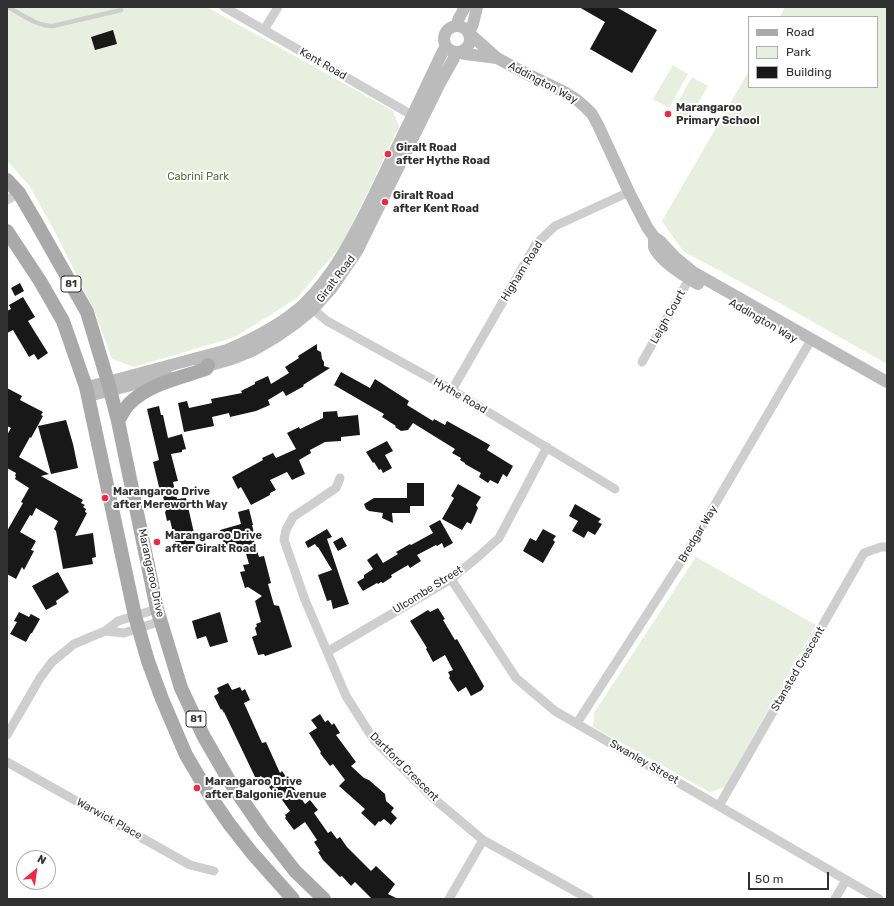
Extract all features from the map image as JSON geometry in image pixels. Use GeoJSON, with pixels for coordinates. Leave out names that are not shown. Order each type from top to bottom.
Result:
{"type":"FeatureCollection","features":[{"type":"Feature","properties":{"kind":"main road","name":"Marangaroo Drive"},"geometry":{"type":"LineString","coordinates":[[7,180],[13,197],[36,222],[86,312],[109,386],[118,421],[159,615],[181,688],[204,737],[230,782],[263,830],[295,871],[322,898]]}},
{"type":"Feature","properties":{"kind":"main road","name":"81"},"geometry":{"type":"LineString","coordinates":[[7,231],[40,281],[63,321],[87,391],[136,622],[162,699],[186,755],[212,799],[252,853],[293,899]]}},
{"type":"Feature","properties":{"kind":"main road"},"geometry":{"type":"LineString","coordinates":[[118,421],[126,406],[144,391],[206,369],[208,365]]}},
{"type":"Feature","properties":{"kind":"street","name":"Kent Road"},"geometry":{"type":"LineString","coordinates":[[224,7],[417,118]]}},
{"type":"Feature","properties":{"kind":"street"},"geometry":{"type":"LineString","coordinates":[[264,30],[278,7]]}},
{"type":"Feature","properties":{"kind":"street"},"geometry":{"type":"LineString","coordinates":[[458,25],[459,18],[465,7]]}},
{"type":"Feature","properties":{"kind":"street"},"geometry":{"type":"LineString","coordinates":[[469,33],[458,25],[448,29],[444,36],[444,40],[454,50],[465,49],[468,46],[470,39],[469,33],[477,7]]}},
{"type":"Feature","properties":{"kind":"street","name":"Addington Way"},"geometry":{"type":"LineString","coordinates":[[469,33],[497,58],[566,93],[592,114],[647,227],[654,237],[661,242],[691,275],[809,343],[887,391]]}},
{"type":"Feature","properties":{"kind":"street","name":"Addington Way"},"geometry":{"type":"LineString","coordinates":[[454,50],[465,54],[497,58]]}},
{"type":"Feature","properties":{"kind":"street","name":"Giralt Road"},"geometry":{"type":"LineString","coordinates":[[87,391],[232,359],[252,350],[296,323],[309,306],[318,289],[334,268],[352,238],[401,140],[417,118],[442,53],[454,50]]}},
{"type":"Feature","properties":{"kind":"street","name":"Higham Road"},"geometry":{"type":"LineString","coordinates":[[452,390],[536,244],[555,226],[629,192]]}},
{"type":"Feature","properties":{"kind":"street","name":"Leigh Court"},"geometry":{"type":"LineString","coordinates":[[642,362],[691,275]]}},
{"type":"Feature","properties":{"kind":"street","name":"Giralt Road"},"geometry":{"type":"LineString","coordinates":[[109,386],[227,350],[268,331],[289,316],[309,306]]}},
{"type":"Feature","properties":{"kind":"street","name":"Hythe Road"},"geometry":{"type":"LineString","coordinates":[[309,306],[327,321],[452,390],[615,489]]}},
{"type":"Feature","properties":{"kind":"street","name":"Addington Way"},"geometry":{"type":"LineString","coordinates":[[809,343],[887,382]]}},
{"type":"Feature","properties":{"kind":"street","name":"Bredgar Way"},"geometry":{"type":"LineString","coordinates":[[577,723],[686,554],[809,343]]}},
{"type":"Feature","properties":{"kind":"street","name":"Ulcombe Street"},"geometry":{"type":"LineString","coordinates":[[327,652],[451,579],[499,538],[546,447]]}},
{"type":"Feature","properties":{"kind":"street","name":"Dartford Crescent"},"geometry":{"type":"LineString","coordinates":[[340,478],[336,488],[293,517],[286,530],[284,540],[305,600],[346,696],[374,740],[432,797],[483,840],[589,899]]}},
{"type":"Feature","properties":{"kind":"street","name":"Stansted Crescent"},"geometry":{"type":"LineString","coordinates":[[720,806],[864,553],[881,547],[887,547]]}},
{"type":"Feature","properties":{"kind":"street","name":"Swanley Street"},"geometry":{"type":"LineString","coordinates":[[451,579],[516,678],[556,711],[879,899]]}},
{"type":"Feature","properties":{"kind":"street"},"geometry":{"type":"LineString","coordinates":[[7,735],[40,678],[52,662],[74,644],[105,631],[124,633],[136,622],[159,615]]}},
{"type":"Feature","properties":{"kind":"street","name":"Warwick Place"},"geometry":{"type":"LineString","coordinates":[[7,762],[190,865],[214,871]]}},
{"type":"Feature","properties":{"kind":"street"},"geometry":{"type":"LineString","coordinates":[[449,899],[483,840]]}},
{"type":"Feature","properties":{"kind":"street"},"geometry":{"type":"LineString","coordinates":[[835,899],[846,880]]}},
{"type":"Feature","properties":{"kind":"lane"},"geometry":{"type":"LineString","coordinates":[[8,7],[34,22],[48,26],[121,10]]}},
{"type":"Feature","properties":{"kind":"green space","name":"Cabrini Park"},"geometry":{"type":"Polygon","coordinates":[[[7,7],[207,7],[393,111],[399,127],[343,243],[297,298],[235,337],[134,367],[112,359],[94,310],[55,232],[29,185],[7,161],[7,7]]]}},
{"type":"Feature","properties":{"kind":"green space"},"geometry":{"type":"Polygon","coordinates":[[[785,7],[887,7],[887,364],[785,306],[683,251],[662,221],[748,73],[748,88],[878,88],[878,16],[780,16],[785,7]]]}},
{"type":"Feature","properties":{"kind":"green space"},"geometry":{"type":"Polygon","coordinates":[[[673,65],[688,74],[669,108],[653,99],[673,65]]]}},
{"type":"Feature","properties":{"kind":"green space"},"geometry":{"type":"Polygon","coordinates":[[[692,77],[708,86],[688,120],[673,111],[692,77]]]}},
{"type":"Feature","properties":{"kind":"green space"},"geometry":{"type":"Polygon","coordinates":[[[696,557],[816,625],[725,787],[710,792],[593,727],[594,713],[696,557]]]}},
{"type":"Feature","properties":{"kind":"building"},"geometry":{"type":"Polygon","coordinates":[[[579,7],[616,7],[657,30],[632,73],[590,49],[605,22],[579,7]]]}},
{"type":"Feature","properties":{"kind":"building"},"geometry":{"type":"Polygon","coordinates":[[[113,30],[117,44],[95,50],[91,37],[113,30]]]}},
{"type":"Feature","properties":{"kind":"building"},"geometry":{"type":"Polygon","coordinates":[[[20,283],[24,291],[15,296],[11,288],[20,283]]]}},
{"type":"Feature","properties":{"kind":"building"},"geometry":{"type":"Polygon","coordinates":[[[23,297],[35,317],[28,321],[48,353],[38,360],[34,354],[29,357],[13,330],[7,333],[7,311],[11,309],[9,305],[23,297]]]}},
{"type":"Feature","properties":{"kind":"building"},"geometry":{"type":"Polygon","coordinates":[[[317,344],[317,350],[321,352],[324,366],[330,368],[303,385],[304,386],[286,396],[283,391],[268,400],[270,405],[256,411],[230,417],[229,413],[212,417],[214,426],[184,432],[178,403],[187,401],[189,408],[212,403],[211,399],[242,393],[241,391],[268,376],[271,384],[289,373],[285,367],[299,358],[298,356],[317,344]]]}},
{"type":"Feature","properties":{"kind":"building"},"geometry":{"type":"Polygon","coordinates":[[[341,372],[370,388],[375,379],[409,401],[407,405],[433,421],[434,419],[445,425],[447,421],[490,445],[487,450],[513,466],[507,477],[503,474],[498,484],[490,480],[488,483],[479,477],[481,473],[465,464],[460,460],[461,458],[452,453],[455,449],[413,423],[408,430],[401,431],[382,417],[384,414],[334,385],[341,372]]]}},
{"type":"Feature","properties":{"kind":"building"},"geometry":{"type":"Polygon","coordinates":[[[7,388],[22,396],[20,400],[43,412],[41,415],[43,416],[19,457],[49,474],[41,476],[83,500],[81,503],[85,505],[83,507],[86,509],[85,512],[87,513],[75,536],[93,533],[96,557],[92,558],[93,564],[63,569],[56,531],[54,529],[58,521],[36,508],[20,532],[36,541],[31,550],[34,551],[24,570],[22,567],[16,579],[7,574],[7,531],[23,503],[21,502],[29,488],[15,479],[16,473],[7,468],[7,435],[11,428],[7,426],[7,388]]]}},
{"type":"Feature","properties":{"kind":"building"},"geometry":{"type":"Polygon","coordinates":[[[159,406],[161,415],[163,415],[168,438],[182,434],[186,449],[182,450],[182,452],[171,454],[178,481],[173,482],[177,499],[186,498],[196,548],[178,553],[170,520],[167,521],[162,491],[160,491],[153,462],[159,460],[147,409],[159,406]]]}},
{"type":"Feature","properties":{"kind":"building"},"geometry":{"type":"Polygon","coordinates":[[[337,411],[338,417],[358,415],[360,435],[341,437],[341,441],[325,442],[310,450],[311,453],[299,460],[305,474],[292,480],[287,472],[270,480],[276,490],[270,493],[270,495],[251,505],[241,487],[238,489],[232,477],[263,460],[262,458],[273,453],[276,458],[296,449],[287,433],[299,427],[300,429],[323,418],[323,412],[337,411]]]}},
{"type":"Feature","properties":{"kind":"building"},"geometry":{"type":"Polygon","coordinates":[[[66,420],[78,468],[51,474],[38,426],[66,420]]]}},
{"type":"Feature","properties":{"kind":"building"},"geometry":{"type":"Polygon","coordinates":[[[387,441],[393,451],[385,455],[392,468],[383,473],[374,462],[373,463],[366,452],[387,441]]]}},
{"type":"Feature","properties":{"kind":"building"},"geometry":{"type":"Polygon","coordinates":[[[407,483],[424,483],[424,506],[410,506],[410,513],[392,513],[393,523],[382,518],[383,513],[369,511],[366,509],[364,504],[374,498],[407,498],[407,483]]]}},
{"type":"Feature","properties":{"kind":"building"},"geometry":{"type":"Polygon","coordinates":[[[458,484],[481,497],[476,505],[478,508],[471,524],[467,522],[462,530],[442,519],[454,498],[451,496],[458,484]]]}},
{"type":"Feature","properties":{"kind":"building"},"geometry":{"type":"Polygon","coordinates":[[[575,504],[601,519],[598,522],[602,524],[595,535],[588,531],[584,538],[572,531],[578,521],[569,516],[575,504]]]}},
{"type":"Feature","properties":{"kind":"building"},"geometry":{"type":"Polygon","coordinates":[[[249,509],[254,533],[252,534],[259,557],[264,556],[271,583],[268,584],[274,605],[279,606],[292,647],[265,656],[264,654],[258,655],[252,637],[257,635],[255,628],[257,626],[256,624],[261,622],[255,601],[262,596],[248,587],[245,588],[240,572],[245,571],[243,565],[249,564],[244,547],[226,551],[220,530],[241,524],[238,512],[249,509]]]}},
{"type":"Feature","properties":{"kind":"building"},"geometry":{"type":"Polygon","coordinates":[[[440,520],[453,543],[444,548],[442,543],[437,546],[436,545],[417,555],[421,561],[410,568],[408,565],[391,575],[392,577],[383,583],[377,583],[363,591],[357,582],[364,578],[364,575],[373,569],[367,560],[377,553],[383,563],[398,554],[396,552],[433,533],[429,526],[440,520]]]}},
{"type":"Feature","properties":{"kind":"building"},"geometry":{"type":"Polygon","coordinates":[[[327,529],[332,537],[327,539],[349,604],[333,609],[331,600],[327,601],[318,575],[332,570],[318,547],[315,544],[308,548],[305,542],[327,529]]]}},
{"type":"Feature","properties":{"kind":"building"},"geometry":{"type":"Polygon","coordinates":[[[543,529],[556,536],[553,540],[555,542],[543,563],[523,551],[530,538],[536,541],[543,529]]]}},
{"type":"Feature","properties":{"kind":"building"},"geometry":{"type":"Polygon","coordinates":[[[342,537],[347,546],[338,551],[333,542],[342,537]]]}},
{"type":"Feature","properties":{"kind":"building"},"geometry":{"type":"Polygon","coordinates":[[[58,572],[69,592],[56,601],[57,604],[46,610],[32,586],[58,572]]]}},
{"type":"Feature","properties":{"kind":"building"},"geometry":{"type":"Polygon","coordinates":[[[438,608],[445,619],[443,620],[455,640],[457,639],[484,686],[482,690],[471,696],[466,687],[458,692],[449,678],[450,676],[448,672],[453,670],[445,655],[433,662],[426,649],[427,648],[410,621],[428,610],[430,612],[438,608]]]}},
{"type":"Feature","properties":{"kind":"building"},"geometry":{"type":"Polygon","coordinates":[[[19,612],[29,617],[31,614],[40,619],[26,642],[10,634],[17,622],[14,621],[19,612]]]}},
{"type":"Feature","properties":{"kind":"building"},"geometry":{"type":"Polygon","coordinates":[[[220,612],[228,642],[210,647],[206,636],[197,639],[192,621],[220,612]]]}},
{"type":"Feature","properties":{"kind":"building"},"geometry":{"type":"Polygon","coordinates":[[[228,683],[232,690],[240,687],[242,691],[245,689],[250,700],[244,703],[262,743],[266,742],[280,773],[282,771],[305,804],[310,800],[318,810],[314,813],[328,833],[331,831],[337,839],[340,837],[347,847],[371,871],[376,866],[395,884],[388,894],[398,899],[372,899],[355,882],[351,886],[342,876],[340,877],[323,860],[318,852],[320,851],[314,842],[317,840],[305,822],[294,830],[285,818],[285,815],[290,811],[280,797],[278,799],[261,776],[256,779],[224,712],[222,709],[221,710],[214,696],[219,693],[217,688],[228,683]]]}},
{"type":"Feature","properties":{"kind":"building"},"geometry":{"type":"Polygon","coordinates":[[[320,714],[325,722],[328,720],[332,725],[334,723],[340,733],[336,735],[356,762],[351,766],[385,794],[386,801],[394,808],[391,812],[397,818],[391,825],[384,819],[380,822],[379,821],[375,826],[361,813],[365,809],[339,786],[345,780],[333,764],[330,766],[320,753],[321,752],[309,733],[317,728],[311,720],[320,714]]]}},
{"type":"Feature","properties":{"kind":"place","name":"Marangaroo Primary School"},"geometry":{"type":"Point","coordinates":[668,114]}},
{"type":"Feature","properties":{"kind":"place","name":"Giralt Road after Hythe Road"},"geometry":{"type":"Point","coordinates":[388,154]}},
{"type":"Feature","properties":{"kind":"place","name":"Giralt Road after Kent Road"},"geometry":{"type":"Point","coordinates":[385,202]}},
{"type":"Feature","properties":{"kind":"place","name":"Marangaroo Drive after Mereworth Way"},"geometry":{"type":"Point","coordinates":[105,498]}},
{"type":"Feature","properties":{"kind":"place","name":"Marangaroo Drive after Giralt Road"},"geometry":{"type":"Point","coordinates":[157,542]}},
{"type":"Feature","properties":{"kind":"place","name":"Marangaroo Drive after Balgonie Avenue"},"geometry":{"type":"Point","coordinates":[197,788]}}]}
